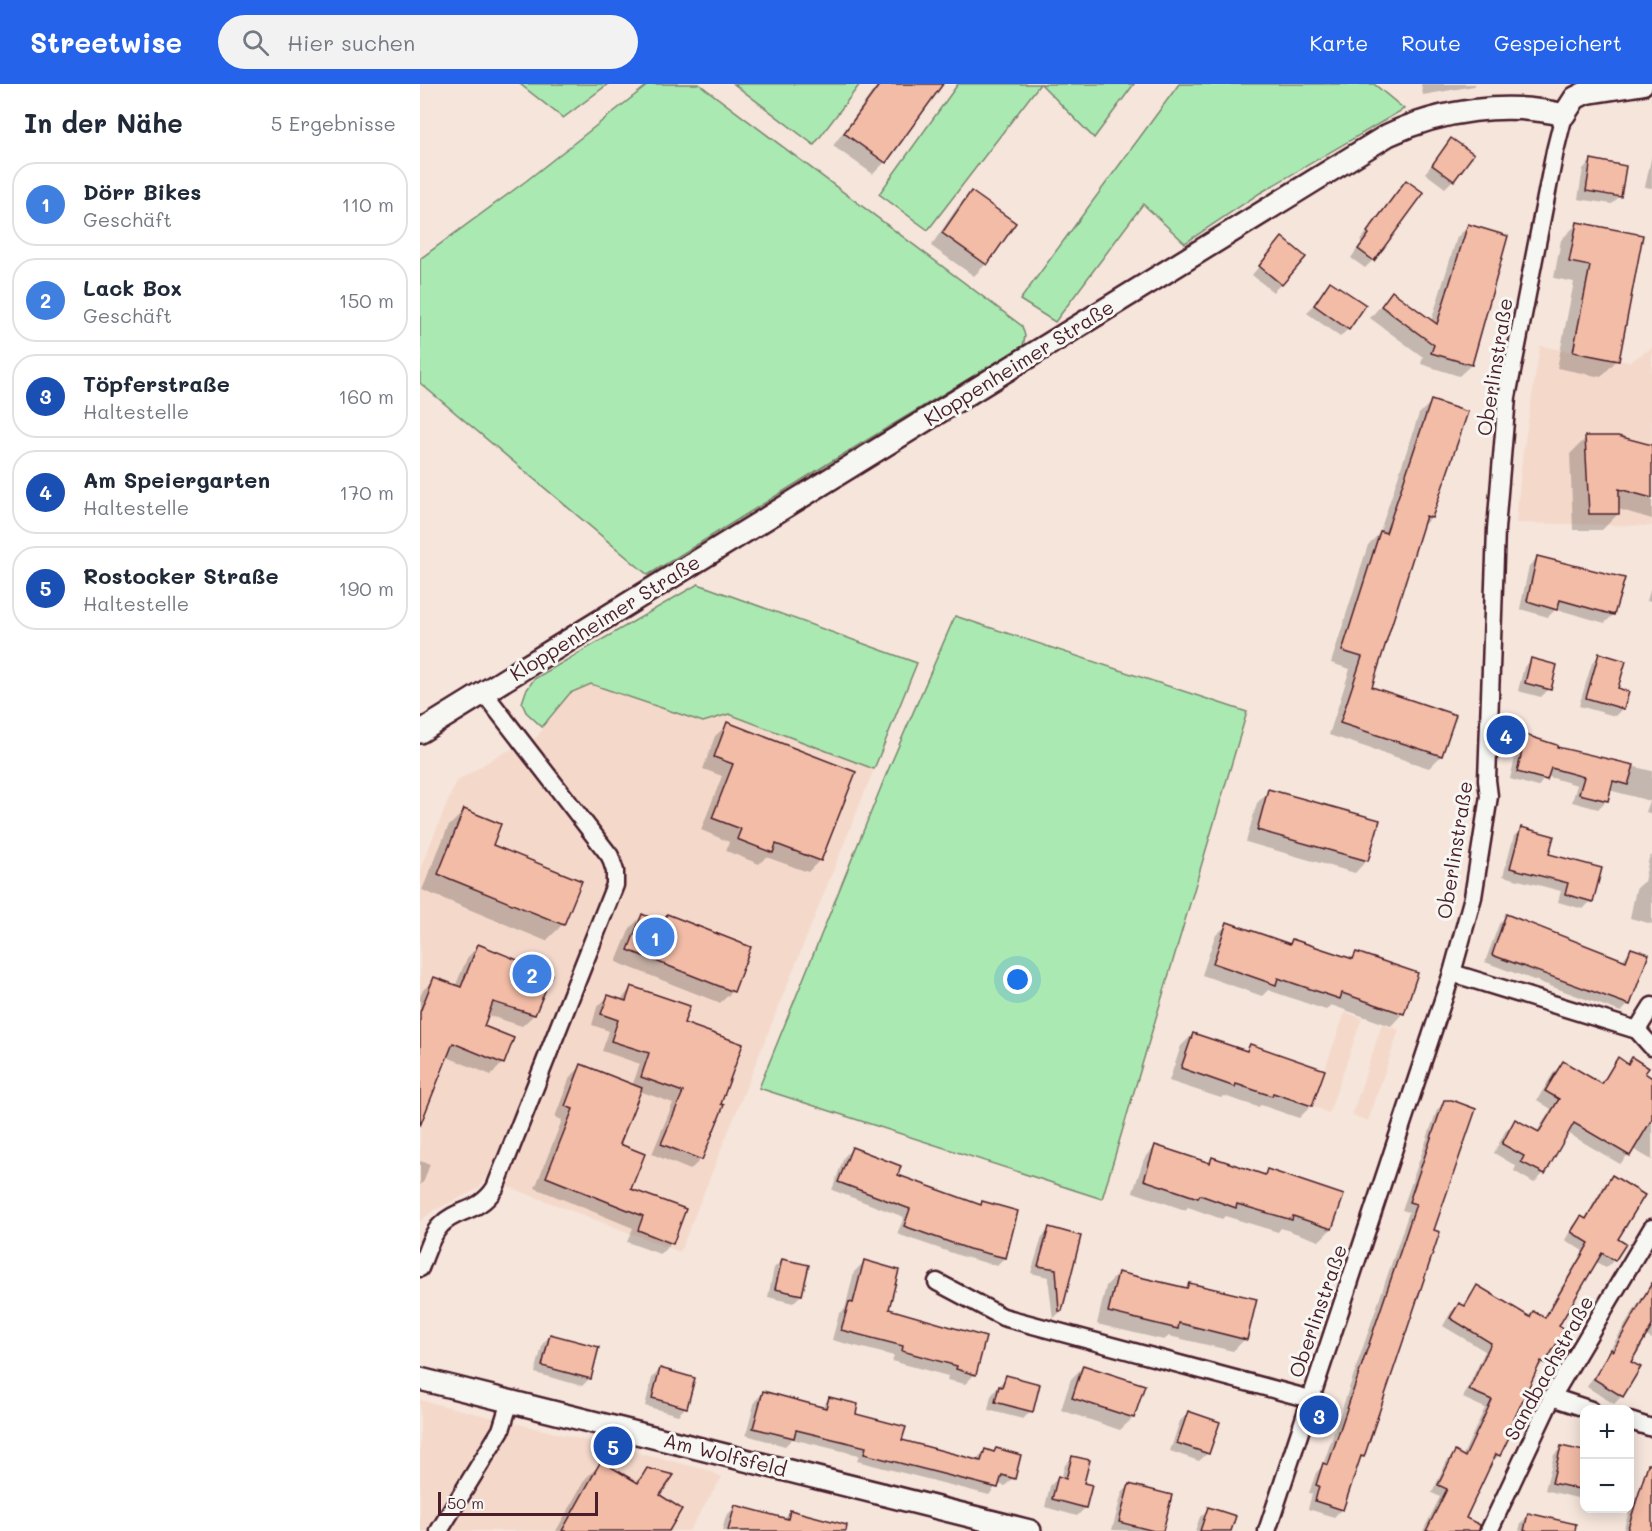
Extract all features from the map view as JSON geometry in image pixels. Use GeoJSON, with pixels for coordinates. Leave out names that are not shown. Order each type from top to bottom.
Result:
{"type":"FeatureCollection","features":[{"type":"Feature","properties":{"kind":"street"},"geometry":{"type":"LineString","coordinates":[[1564,115],[1575,98],[1584,93],[1642,84]]}},
{"type":"Feature","properties":{"kind":"street","name":"Kloppenheimer Straße"},"geometry":{"type":"LineString","coordinates":[[420,732],[1388,135],[1414,123],[1466,112],[1520,108],[1564,115]]}},
{"type":"Feature","properties":{"kind":"street","name":"Oberlinstraße"},"geometry":{"type":"LineString","coordinates":[[1267,1531],[1452,973],[1473,897],[1488,796],[1492,606],[1507,397],[1564,115]]}},
{"type":"Feature","properties":{"kind":"street"},"geometry":{"type":"LineString","coordinates":[[420,1268],[440,1226],[481,1204],[495,1188],[615,885],[615,871],[610,856],[484,693]]}},
{"type":"Feature","properties":{"kind":"street"},"geometry":{"type":"LineString","coordinates":[[1452,973],[1637,1030],[1652,1047]]}},
{"type":"Feature","properties":{"kind":"street"},"geometry":{"type":"LineString","coordinates":[[1637,1030],[1652,1006]]}},
{"type":"Feature","properties":{"kind":"street","name":"Sandbachstraße"},"geometry":{"type":"LineString","coordinates":[[1489,1531],[1552,1397],[1652,1227]]}},
{"type":"Feature","properties":{"kind":"street"},"geometry":{"type":"LineString","coordinates":[[937,1282],[1003,1317],[1311,1399]]}},
{"type":"Feature","properties":{"kind":"street","name":"Am Wolfsfeld"},"geometry":{"type":"LineString","coordinates":[[420,1379],[1020,1530]]}},
{"type":"Feature","properties":{"kind":"street"},"geometry":{"type":"LineString","coordinates":[[1552,1397],[1580,1406]]}},
{"type":"Feature","properties":{"kind":"street"},"geometry":{"type":"LineString","coordinates":[[439,1531],[501,1430],[510,1401]]}},
{"type":"Feature","properties":{"kind":"street"},"geometry":{"type":"LineString","coordinates":[[1634,1423],[1652,1428]]}},
{"type":"Feature","properties":{"kind":"shaded area"},"geometry":{"type":"Polygon","coordinates":[[[1540,346],[1629,362],[1652,348],[1652,526],[1516,523],[1522,459],[1540,346]]]}},
{"type":"Feature","properties":{"kind":"shaded area"},"geometry":{"type":"Polygon","coordinates":[[[591,684],[703,722],[729,714],[874,769],[680,1252],[485,1178],[480,1187],[474,1191],[433,1211],[420,1221],[420,869],[456,782],[497,756],[536,738],[570,693],[591,684]]]}},
{"type":"Feature","properties":{"kind":"shaded area"},"geometry":{"type":"Polygon","coordinates":[[[1345,1012],[1362,1018],[1329,1113],[1312,1106],[1345,1012]]]}},
{"type":"Feature","properties":{"kind":"shaded area"},"geometry":{"type":"Polygon","coordinates":[[[1382,1024],[1399,1030],[1368,1121],[1352,1115],[1382,1024]]]}},
{"type":"Feature","properties":{"kind":"shaded area"},"geometry":{"type":"Polygon","coordinates":[[[420,1400],[708,1470],[722,1477],[689,1531],[420,1531],[420,1400]]]}},
{"type":"Feature","properties":{"kind":"green space"},"geometry":{"type":"Polygon","coordinates":[[[520,84],[608,84],[563,118],[520,84]]]}},
{"type":"Feature","properties":{"kind":"green space"},"geometry":{"type":"Polygon","coordinates":[[[649,84],[699,84],[1022,326],[1025,336],[1023,346],[648,575],[420,383],[420,259],[526,181],[649,84]]]}},
{"type":"Feature","properties":{"kind":"green space"},"geometry":{"type":"Polygon","coordinates":[[[734,84],[860,84],[814,145],[734,84]]]}},
{"type":"Feature","properties":{"kind":"green space"},"geometry":{"type":"Polygon","coordinates":[[[958,84],[1040,84],[928,230],[879,194],[958,84]]]}},
{"type":"Feature","properties":{"kind":"green space"},"geometry":{"type":"Polygon","coordinates":[[[1041,84],[1134,84],[1094,138],[1041,84]]]}},
{"type":"Feature","properties":{"kind":"green space"},"geometry":{"type":"Polygon","coordinates":[[[1179,84],[1374,84],[1404,109],[1260,193],[1185,243],[1143,204],[1055,322],[1020,300],[1179,84]]]}},
{"type":"Feature","properties":{"kind":"green space"},"geometry":{"type":"Polygon","coordinates":[[[698,584],[917,663],[874,769],[729,714],[703,722],[591,684],[570,693],[542,727],[526,712],[522,703],[534,679],[698,584]]]}},
{"type":"Feature","properties":{"kind":"green space"},"geometry":{"type":"Polygon","coordinates":[[[955,616],[1247,712],[1102,1199],[759,1088],[886,775],[955,616]]]}},
{"type":"Feature","properties":{"kind":"building"},"geometry":{"type":"Polygon","coordinates":[[[880,84],[943,84],[886,163],[844,133],[880,84]]]}},
{"type":"Feature","properties":{"kind":"building"},"geometry":{"type":"Polygon","coordinates":[[[1451,138],[1474,154],[1454,181],[1432,165],[1451,138]]]}},
{"type":"Feature","properties":{"kind":"building"},"geometry":{"type":"Polygon","coordinates":[[[1591,159],[1626,166],[1621,197],[1586,191],[1591,159]]]}},
{"type":"Feature","properties":{"kind":"building"},"geometry":{"type":"Polygon","coordinates":[[[1406,180],[1424,193],[1374,261],[1358,249],[1369,234],[1367,232],[1406,180]]]}},
{"type":"Feature","properties":{"kind":"building"},"geometry":{"type":"Polygon","coordinates":[[[971,191],[1016,223],[987,265],[942,233],[971,191]]]}},
{"type":"Feature","properties":{"kind":"building"},"geometry":{"type":"Polygon","coordinates":[[[1577,222],[1643,235],[1619,361],[1573,352],[1590,266],[1569,262],[1577,222]]]}},
{"type":"Feature","properties":{"kind":"building"},"geometry":{"type":"Polygon","coordinates":[[[1468,224],[1508,236],[1472,365],[1431,353],[1434,345],[1381,306],[1392,291],[1437,324],[1468,224]]]}},
{"type":"Feature","properties":{"kind":"building"},"geometry":{"type":"Polygon","coordinates":[[[1282,237],[1306,257],[1282,285],[1259,266],[1282,237]]]}},
{"type":"Feature","properties":{"kind":"building"},"geometry":{"type":"Polygon","coordinates":[[[1330,281],[1366,305],[1349,330],[1314,305],[1330,281]]]}},
{"type":"Feature","properties":{"kind":"building"},"geometry":{"type":"Polygon","coordinates":[[[1431,400],[1468,412],[1432,518],[1426,516],[1372,687],[1456,715],[1442,756],[1340,723],[1362,657],[1342,651],[1380,531],[1386,533],[1431,400]]]}},
{"type":"Feature","properties":{"kind":"building"},"geometry":{"type":"Polygon","coordinates":[[[1585,436],[1618,436],[1652,445],[1652,498],[1619,489],[1619,514],[1589,514],[1585,436]]]}},
{"type":"Feature","properties":{"kind":"building"},"geometry":{"type":"Polygon","coordinates":[[[1537,556],[1625,578],[1614,615],[1560,600],[1557,610],[1527,601],[1537,556]]]}},
{"type":"Feature","properties":{"kind":"building"},"geometry":{"type":"Polygon","coordinates":[[[1599,653],[1626,661],[1618,688],[1629,692],[1624,709],[1586,698],[1599,653]]]}},
{"type":"Feature","properties":{"kind":"building"},"geometry":{"type":"Polygon","coordinates":[[[1531,658],[1557,665],[1551,690],[1525,683],[1531,658]]]}},
{"type":"Feature","properties":{"kind":"building"},"geometry":{"type":"Polygon","coordinates":[[[727,722],[856,772],[821,861],[776,844],[773,853],[737,839],[741,829],[712,818],[733,764],[714,757],[727,722]]]}},
{"type":"Feature","properties":{"kind":"building"},"geometry":{"type":"Polygon","coordinates":[[[1526,735],[1557,745],[1557,747],[1634,765],[1628,785],[1613,781],[1608,801],[1579,794],[1584,777],[1551,768],[1547,780],[1517,772],[1526,735]]]}},
{"type":"Feature","properties":{"kind":"building"},"geometry":{"type":"Polygon","coordinates":[[[1268,789],[1380,820],[1368,861],[1257,830],[1268,789]]]}},
{"type":"Feature","properties":{"kind":"building"},"geometry":{"type":"Polygon","coordinates":[[[464,809],[501,824],[493,845],[582,881],[564,925],[438,874],[464,809]]]}},
{"type":"Feature","properties":{"kind":"building"},"geometry":{"type":"Polygon","coordinates":[[[1521,827],[1554,836],[1549,854],[1602,868],[1593,902],[1565,894],[1568,883],[1510,868],[1521,827]]]}},
{"type":"Feature","properties":{"kind":"building"},"geometry":{"type":"Polygon","coordinates":[[[642,914],[663,923],[667,914],[751,947],[734,992],[628,950],[642,914]]]}},
{"type":"Feature","properties":{"kind":"building"},"geometry":{"type":"Polygon","coordinates":[[[1506,914],[1626,961],[1631,948],[1649,954],[1630,1005],[1492,955],[1506,914]]]}},
{"type":"Feature","properties":{"kind":"building"},"geometry":{"type":"Polygon","coordinates":[[[1227,922],[1290,944],[1292,939],[1353,959],[1356,952],[1418,973],[1404,1014],[1342,993],[1340,999],[1278,978],[1276,985],[1213,963],[1227,922]]]}},
{"type":"Feature","properties":{"kind":"building"},"geometry":{"type":"Polygon","coordinates":[[[478,944],[552,974],[535,1015],[493,1002],[484,1026],[514,1038],[504,1064],[453,1043],[420,1126],[420,1012],[434,977],[461,987],[478,944]]]}},
{"type":"Feature","properties":{"kind":"building"},"geometry":{"type":"Polygon","coordinates":[[[631,986],[690,1006],[684,1023],[743,1044],[721,1104],[724,1105],[702,1160],[661,1144],[683,1092],[641,1077],[649,1053],[611,1041],[618,1020],[601,1014],[608,995],[626,1001],[631,986]]]}},
{"type":"Feature","properties":{"kind":"building"},"geometry":{"type":"Polygon","coordinates":[[[1193,1033],[1247,1051],[1250,1044],[1325,1070],[1312,1106],[1273,1093],[1272,1096],[1236,1084],[1235,1087],[1181,1068],[1193,1033]]]}},
{"type":"Feature","properties":{"kind":"building"},"geometry":{"type":"Polygon","coordinates":[[[1618,1057],[1628,1064],[1632,1057],[1649,1068],[1645,1073],[1652,1078],[1652,1119],[1630,1156],[1574,1123],[1545,1174],[1521,1162],[1524,1156],[1502,1144],[1515,1119],[1539,1132],[1559,1099],[1545,1091],[1563,1061],[1602,1084],[1618,1057]]]}},
{"type":"Feature","properties":{"kind":"building"},"geometry":{"type":"Polygon","coordinates":[[[581,1064],[642,1088],[620,1144],[645,1154],[631,1189],[686,1209],[673,1244],[638,1230],[643,1216],[546,1177],[573,1109],[565,1106],[581,1064]]]}},
{"type":"Feature","properties":{"kind":"building"},"geometry":{"type":"Polygon","coordinates":[[[1444,1100],[1452,1100],[1476,1109],[1434,1230],[1440,1232],[1364,1457],[1361,1456],[1343,1510],[1315,1501],[1319,1486],[1316,1485],[1323,1463],[1328,1465],[1416,1204],[1409,1202],[1444,1100]]]}},
{"type":"Feature","properties":{"kind":"building"},"geometry":{"type":"Polygon","coordinates":[[[1155,1145],[1210,1163],[1212,1157],[1265,1175],[1267,1169],[1344,1195],[1332,1229],[1293,1216],[1292,1220],[1237,1204],[1236,1208],[1200,1195],[1198,1198],[1144,1180],[1155,1145]]]}},
{"type":"Feature","properties":{"kind":"building"},"geometry":{"type":"Polygon","coordinates":[[[852,1147],[901,1166],[898,1175],[981,1205],[982,1201],[1018,1211],[1006,1258],[969,1249],[904,1226],[910,1209],[838,1182],[852,1147]]]}},
{"type":"Feature","properties":{"kind":"building"},"geometry":{"type":"Polygon","coordinates":[[[1612,1175],[1645,1195],[1618,1239],[1626,1244],[1615,1261],[1602,1253],[1559,1326],[1565,1330],[1545,1363],[1541,1361],[1508,1432],[1511,1433],[1500,1456],[1496,1454],[1466,1518],[1480,1525],[1479,1531],[1426,1531],[1447,1489],[1438,1485],[1455,1451],[1465,1457],[1492,1400],[1469,1390],[1491,1343],[1450,1318],[1459,1303],[1465,1306],[1477,1285],[1530,1317],[1533,1311],[1545,1318],[1589,1243],[1571,1232],[1581,1216],[1586,1219],[1612,1175]]]}},
{"type":"Feature","properties":{"kind":"building"},"geometry":{"type":"Polygon","coordinates":[[[1049,1227],[1081,1236],[1062,1311],[1059,1311],[1056,1269],[1038,1266],[1049,1227]]]}},
{"type":"Feature","properties":{"kind":"building"},"geometry":{"type":"Polygon","coordinates":[[[782,1259],[809,1265],[802,1295],[775,1289],[782,1259]]]}},
{"type":"Feature","properties":{"kind":"building"},"geometry":{"type":"Polygon","coordinates":[[[864,1260],[899,1270],[889,1309],[986,1337],[976,1375],[956,1369],[957,1366],[902,1351],[903,1346],[841,1330],[849,1302],[853,1303],[864,1260]]]}},
{"type":"Feature","properties":{"kind":"building"},"geometry":{"type":"Polygon","coordinates":[[[1118,1272],[1187,1288],[1189,1283],[1257,1299],[1247,1340],[1179,1323],[1178,1329],[1108,1312],[1118,1272]]]}},
{"type":"Feature","properties":{"kind":"building"},"geometry":{"type":"Polygon","coordinates":[[[1652,1283],[1652,1326],[1631,1362],[1641,1367],[1623,1397],[1594,1379],[1652,1283]]]}},
{"type":"Feature","properties":{"kind":"building"},"geometry":{"type":"Polygon","coordinates":[[[550,1334],[599,1347],[591,1379],[542,1366],[550,1334]]]}},
{"type":"Feature","properties":{"kind":"building"},"geometry":{"type":"Polygon","coordinates":[[[1083,1365],[1145,1385],[1134,1418],[1072,1398],[1083,1365]]]}},
{"type":"Feature","properties":{"kind":"building"},"geometry":{"type":"Polygon","coordinates":[[[660,1368],[695,1378],[687,1408],[652,1398],[660,1368]]]}},
{"type":"Feature","properties":{"kind":"building"},"geometry":{"type":"Polygon","coordinates":[[[1006,1375],[1040,1384],[1033,1412],[995,1402],[999,1386],[1002,1387],[1006,1375]]]}},
{"type":"Feature","properties":{"kind":"building"},"geometry":{"type":"Polygon","coordinates":[[[763,1391],[826,1408],[829,1397],[858,1404],[856,1414],[906,1427],[902,1440],[981,1461],[985,1449],[994,1452],[996,1448],[1021,1455],[1015,1479],[1002,1475],[998,1488],[864,1454],[866,1447],[796,1430],[794,1438],[753,1428],[763,1391]]]}},
{"type":"Feature","properties":{"kind":"building"},"geometry":{"type":"Polygon","coordinates":[[[1188,1411],[1220,1422],[1209,1454],[1177,1443],[1188,1411]]]}},
{"type":"Feature","properties":{"kind":"building"},"geometry":{"type":"Polygon","coordinates":[[[1561,1446],[1580,1450],[1580,1489],[1552,1483],[1561,1446]]]}},
{"type":"Feature","properties":{"kind":"building"},"geometry":{"type":"Polygon","coordinates":[[[1072,1456],[1090,1460],[1084,1483],[1092,1485],[1086,1508],[1052,1499],[1058,1476],[1066,1479],[1072,1456]]]}},
{"type":"Feature","properties":{"kind":"building"},"geometry":{"type":"Polygon","coordinates":[[[601,1461],[638,1483],[647,1468],[674,1475],[660,1495],[682,1509],[669,1531],[562,1531],[601,1461]]]}},
{"type":"Feature","properties":{"kind":"building"},"geometry":{"type":"Polygon","coordinates":[[[1648,1464],[1652,1464],[1652,1531],[1627,1531],[1648,1464]]]}},
{"type":"Feature","properties":{"kind":"building"},"geometry":{"type":"Polygon","coordinates":[[[1129,1484],[1172,1495],[1163,1531],[1154,1531],[1119,1522],[1129,1484]]]}},
{"type":"Feature","properties":{"kind":"building"},"geometry":{"type":"Polygon","coordinates":[[[735,1505],[788,1519],[790,1510],[847,1525],[846,1531],[728,1531],[735,1505]]]}},
{"type":"Feature","properties":{"kind":"building"},"geometry":{"type":"Polygon","coordinates":[[[1208,1507],[1236,1516],[1231,1531],[1200,1531],[1208,1507]]]}},
{"type":"Feature","properties":{"kind":"building"},"geometry":{"type":"Polygon","coordinates":[[[1528,1513],[1576,1524],[1575,1531],[1524,1531],[1528,1513]]]}},
{"type":"Feature","properties":{"kind":"place","name":"Am Speiergarten"},"geometry":{"type":"Point","coordinates":[1506,735]}},
{"type":"Feature","properties":{"kind":"place","name":"Dörr Bikes"},"geometry":{"type":"Point","coordinates":[655,937]}},
{"type":"Feature","properties":{"kind":"place","name":"Lack Box"},"geometry":{"type":"Point","coordinates":[532,974]}},
{"type":"Feature","properties":{"kind":"place","name":"Töpferstraße"},"geometry":{"type":"Point","coordinates":[1319,1415]}},
{"type":"Feature","properties":{"kind":"place","name":"Rostocker Straße"},"geometry":{"type":"Point","coordinates":[613,1446]}}]}
